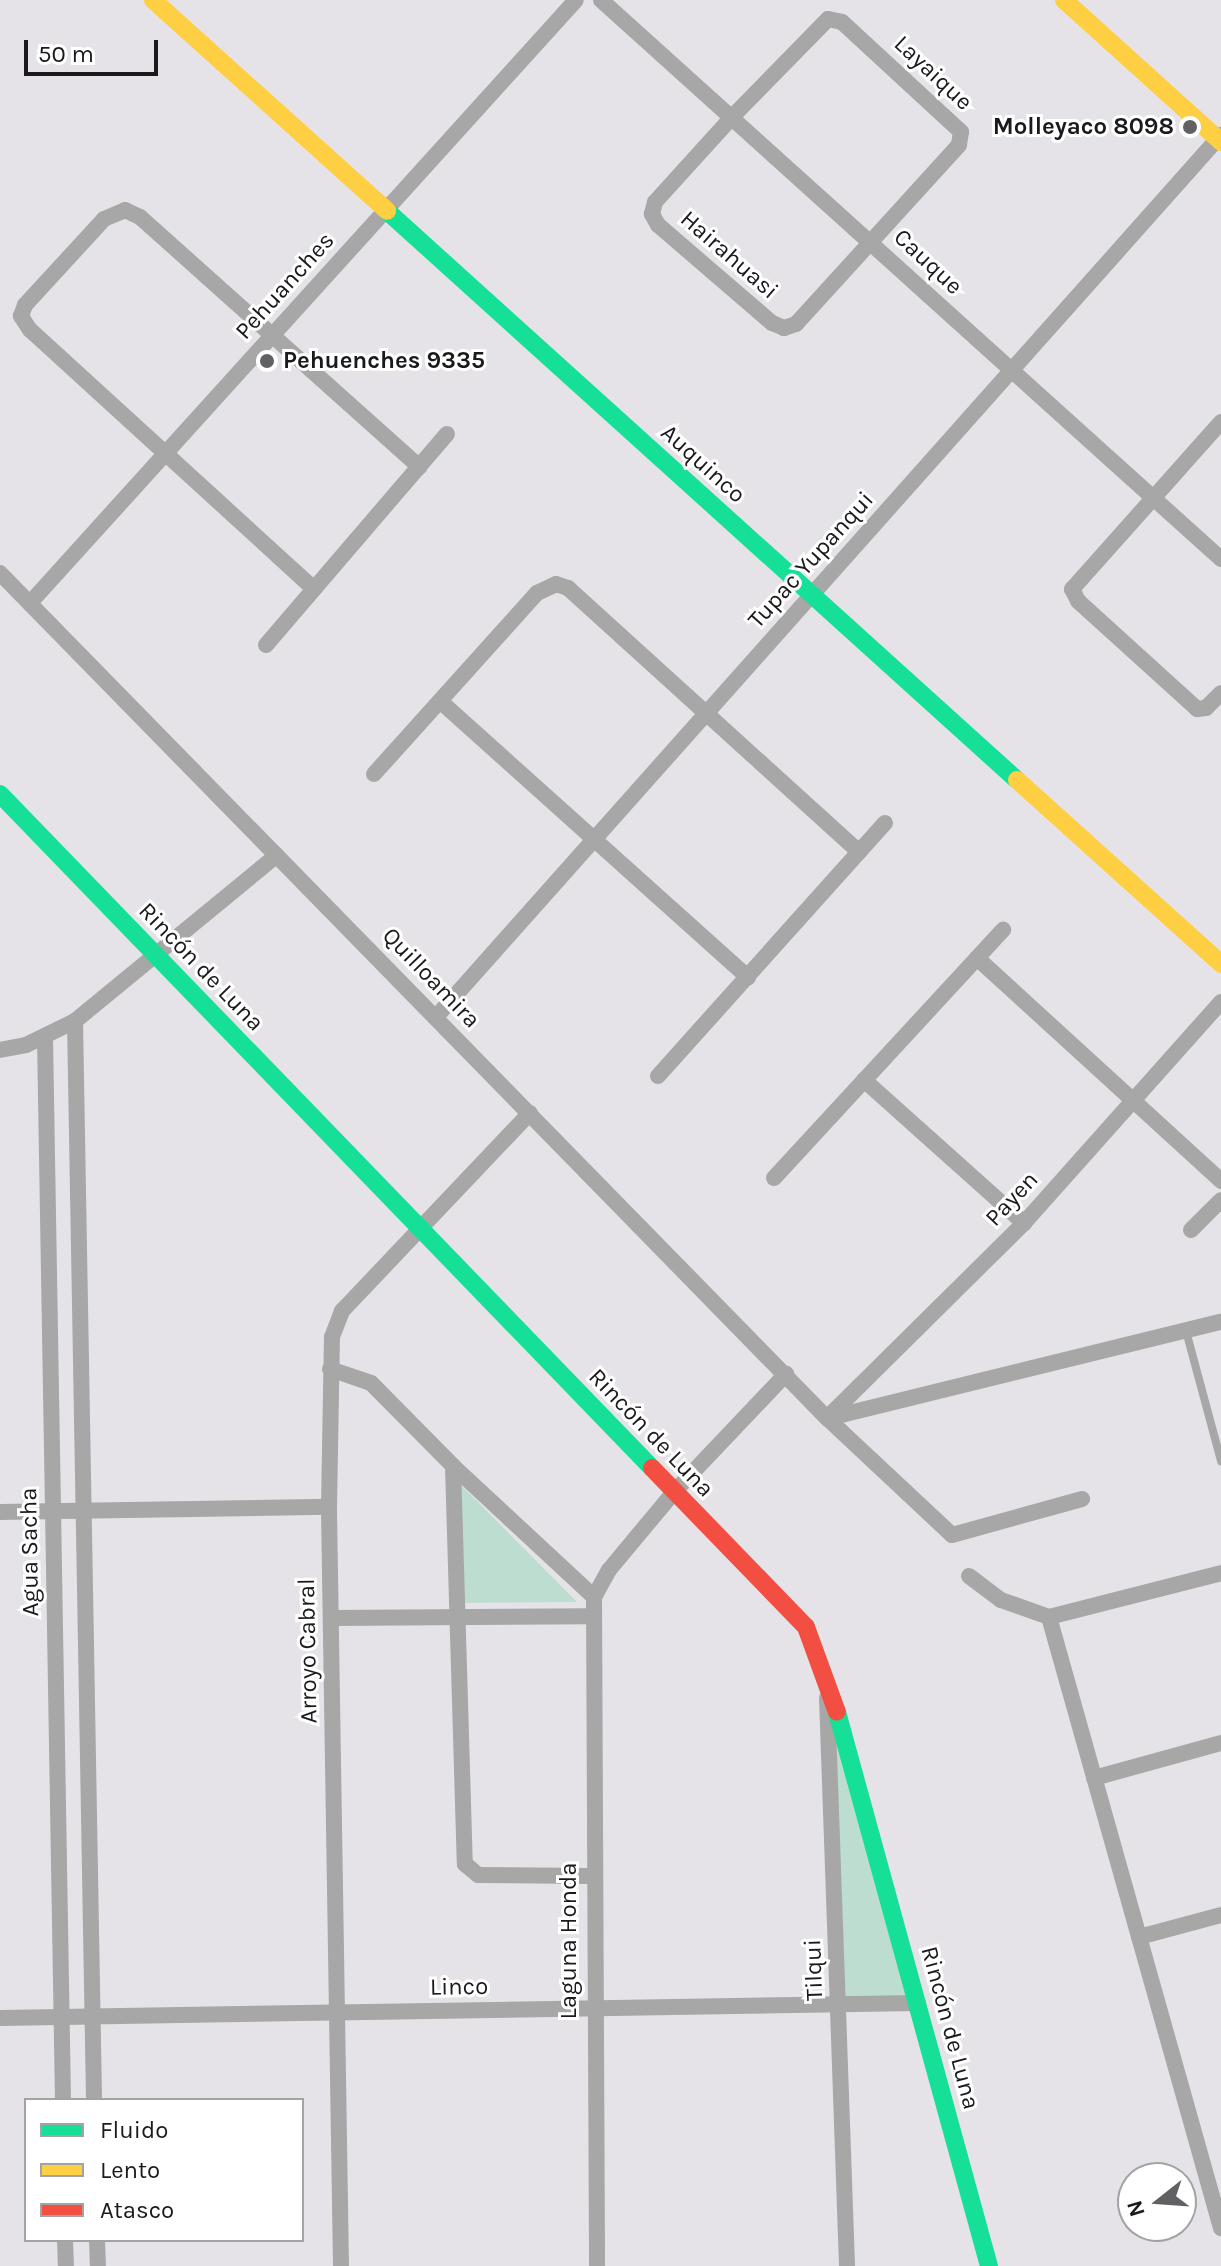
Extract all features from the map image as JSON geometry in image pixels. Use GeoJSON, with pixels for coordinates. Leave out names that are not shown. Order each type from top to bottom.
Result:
{"type":"FeatureCollection","features":[{"type":"Feature","properties":{"kind":"street","name":"Auquinco"},"geometry":{"type":"LineString","coordinates":[[153,0],[1221,964]]}},
{"type":"Feature","properties":{"kind":"street","name":"Pehuanches"},"geometry":{"type":"LineString","coordinates":[[30,603],[576,0]]}},
{"type":"Feature","properties":{"kind":"street","name":"Cauque"},"geometry":{"type":"LineString","coordinates":[[601,0],[1221,559]]}},
{"type":"Feature","properties":{"kind":"street"},"geometry":{"type":"LineString","coordinates":[[1064,0],[1220,138]]}},
{"type":"Feature","properties":{"kind":"street","name":"Layaique"},"geometry":{"type":"LineString","coordinates":[[732,117],[828,19],[842,22],[954,122],[961,132],[959,145],[870,242]]}},
{"type":"Feature","properties":{"kind":"street","name":"Hairahuasi"},"geometry":{"type":"LineString","coordinates":[[732,117],[655,202],[652,214],[658,225],[772,323],[784,328],[796,324],[870,242]]}},
{"type":"Feature","properties":{"kind":"street","name":"Tupac Yupanqui"},"geometry":{"type":"LineString","coordinates":[[436,1017],[1220,138]]}},
{"type":"Feature","properties":{"kind":"street"},"geometry":{"type":"LineString","coordinates":[[314,589],[164,455],[21,316],[104,219],[125,210],[140,217],[420,467]]}},
{"type":"Feature","properties":{"kind":"street"},"geometry":{"type":"LineString","coordinates":[[1221,422],[1072,589],[1078,601],[1197,709],[1206,708],[1221,693]]}},
{"type":"Feature","properties":{"kind":"street"},"geometry":{"type":"LineString","coordinates":[[266,645],[447,434]]}},
{"type":"Feature","properties":{"kind":"street","name":"Quilloamira"},"geometry":{"type":"LineString","coordinates":[[0,573],[827,1418],[952,1535],[1082,1499]]}},
{"type":"Feature","properties":{"kind":"street"},"geometry":{"type":"LineString","coordinates":[[374,774],[537,593],[556,584],[568,588],[859,852]]}},
{"type":"Feature","properties":{"kind":"street"},"geometry":{"type":"LineString","coordinates":[[440,701],[748,977]]}},
{"type":"Feature","properties":{"kind":"street","name":"Rincón de Luna"},"geometry":{"type":"LineString","coordinates":[[0,794],[674,1492],[792,1608],[826,1673],[989,2266]]}},
{"type":"Feature","properties":{"kind":"street"},"geometry":{"type":"LineString","coordinates":[[658,1076],[885,823]]}},
{"type":"Feature","properties":{"kind":"street"},"geometry":{"type":"LineString","coordinates":[[0,1050],[45,1037],[75,1021],[277,855]]}},
{"type":"Feature","properties":{"kind":"street"},"geometry":{"type":"LineString","coordinates":[[774,1178],[1003,930]]}},
{"type":"Feature","properties":{"kind":"street"},"geometry":{"type":"LineString","coordinates":[[977,958],[1135,1099],[1221,1181]]}},
{"type":"Feature","properties":{"kind":"street","name":"Payen"},"geometry":{"type":"LineString","coordinates":[[827,1418],[1024,1223],[1221,1002]]}},
{"type":"Feature","properties":{"kind":"street"},"geometry":{"type":"LineString","coordinates":[[75,1021],[94,2098]]}},
{"type":"Feature","properties":{"kind":"street","name":"Agua Sacha"},"geometry":{"type":"LineString","coordinates":[[45,1037],[63,2098]]}},
{"type":"Feature","properties":{"kind":"street"},"geometry":{"type":"LineString","coordinates":[[864,1080],[1024,1223]]}},
{"type":"Feature","properties":{"kind":"street","name":"Arroyo Cabral"},"geometry":{"type":"LineString","coordinates":[[341,2266],[329,1507],[332,1337],[342,1311],[530,1113]]}},
{"type":"Feature","properties":{"kind":"street"},"geometry":{"type":"LineString","coordinates":[[1191,1230],[1221,1200]]}},
{"type":"Feature","properties":{"kind":"street"},"geometry":{"type":"LineString","coordinates":[[827,1418],[1221,1322]]}},
{"type":"Feature","properties":{"kind":"street"},"geometry":{"type":"LineString","coordinates":[[330,1369],[371,1383],[453,1466],[594,1597],[609,1570],[674,1492],[786,1374]]}},
{"type":"Feature","properties":{"kind":"street"},"geometry":{"type":"LineString","coordinates":[[453,1466],[465,1864],[478,1875],[592,1876]]}},
{"type":"Feature","properties":{"kind":"street"},"geometry":{"type":"LineString","coordinates":[[0,1512],[329,1507]]}},
{"type":"Feature","properties":{"kind":"street"},"geometry":{"type":"LineString","coordinates":[[969,1576],[1001,1600],[1027,1614],[1049,1617],[1221,1573]]}},
{"type":"Feature","properties":{"kind":"street","name":"Laguna Honda"},"geometry":{"type":"LineString","coordinates":[[594,1597],[592,1876],[597,2266]]}},
{"type":"Feature","properties":{"kind":"street"},"geometry":{"type":"LineString","coordinates":[[333,1618],[592,1616]]}},
{"type":"Feature","properties":{"kind":"street"},"geometry":{"type":"LineString","coordinates":[[1049,1617],[1221,2228]]}},
{"type":"Feature","properties":{"kind":"street","name":"Tilqui"},"geometry":{"type":"LineString","coordinates":[[826,1673],[847,2266]]}},
{"type":"Feature","properties":{"kind":"street"},"geometry":{"type":"LineString","coordinates":[[1094,1778],[1221,1743]]}},
{"type":"Feature","properties":{"kind":"street"},"geometry":{"type":"LineString","coordinates":[[1139,1937],[1221,1915]]}},
{"type":"Feature","properties":{"kind":"street","name":"Linco"},"geometry":{"type":"LineString","coordinates":[[0,2018],[918,2003]]}},
{"type":"Feature","properties":{"kind":"street"},"geometry":{"type":"LineString","coordinates":[[65,2242],[66,2266]]}},
{"type":"Feature","properties":{"kind":"street"},"geometry":{"type":"LineString","coordinates":[[97,2242],[98,2266]]}},
{"type":"Feature","properties":{"kind":"lane"},"geometry":{"type":"LineString","coordinates":[[1186,1331],[1221,1461]]}},
{"type":"Feature","properties":{"kind":"green space"},"geometry":{"type":"Polygon","coordinates":[[[460,1484],[577,1602],[460,1603],[460,1484]]]}},
{"type":"Feature","properties":{"kind":"green space"},"geometry":{"type":"Polygon","coordinates":[[[833,1695],[914,2010],[846,2012],[833,1695]]]}},
{"type":"Feature","properties":{"kind":"traffic: fast"},"geometry":{"type":"LineString","coordinates":[[387,211],[1017,780]]}},
{"type":"Feature","properties":{"kind":"traffic: fast"},"geometry":{"type":"LineString","coordinates":[[0,794],[652,1468]]}},
{"type":"Feature","properties":{"kind":"traffic: fast"},"geometry":{"type":"LineString","coordinates":[[837,1712],[989,2266]]}},
{"type":"Feature","properties":{"kind":"traffic: slow"},"geometry":{"type":"LineString","coordinates":[[153,0],[387,211]]}},
{"type":"Feature","properties":{"kind":"traffic: slow"},"geometry":{"type":"LineString","coordinates":[[1064,0],[1221,142]]}},
{"type":"Feature","properties":{"kind":"traffic: slow"},"geometry":{"type":"LineString","coordinates":[[1017,780],[1221,964]]}},
{"type":"Feature","properties":{"kind":"traffic: jam"},"geometry":{"type":"LineString","coordinates":[[652,1468],[806,1627],[837,1712]]}},
{"type":"Feature","properties":{"kind":"place","name":"Molleyaco 8098"},"geometry":{"type":"Point","coordinates":[1190,127]}},
{"type":"Feature","properties":{"kind":"place","name":"Pehuenches 9335"},"geometry":{"type":"Point","coordinates":[267,361]}}]}
